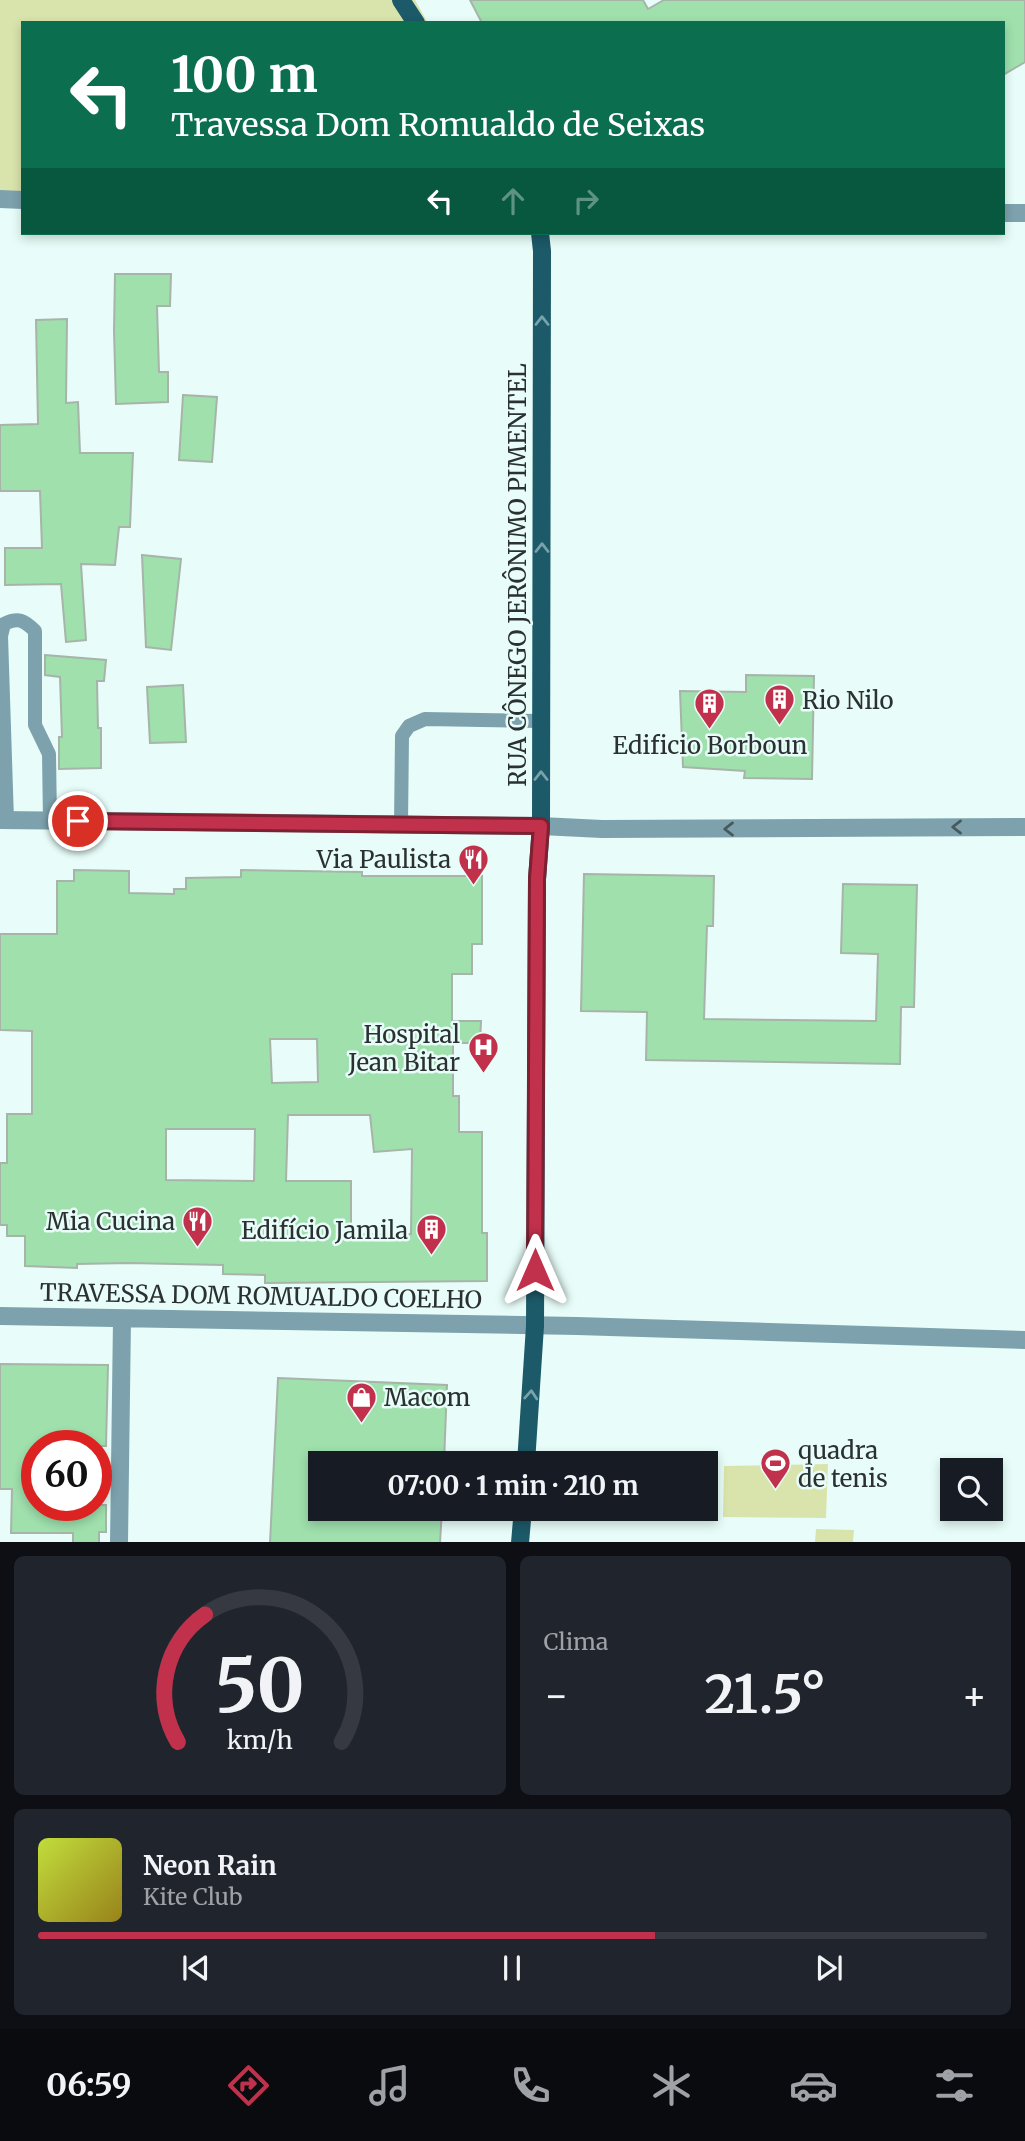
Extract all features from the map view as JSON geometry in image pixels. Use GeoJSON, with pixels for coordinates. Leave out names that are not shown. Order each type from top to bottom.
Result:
{"type":"FeatureCollection","features":[{"type":"Feature","properties":{"kind":"main road"},"geometry":{"type":"LineString","coordinates":[[401,0],[414,21]]}},
{"type":"Feature","properties":{"kind":"main road","name":"RUA CÔNEGO JERÔNIMO PIMENTEL"},"geometry":{"type":"LineString","coordinates":[[527,1451],[535,1326],[537,879],[541,826],[540,235]]}},
{"type":"Feature","properties":{"kind":"main road"},"geometry":{"type":"LineString","coordinates":[[520,1542],[522,1521]]}},
{"type":"Feature","properties":{"kind":"street"},"geometry":{"type":"LineString","coordinates":[[0,199],[21,200]]}},
{"type":"Feature","properties":{"kind":"street"},"geometry":{"type":"LineString","coordinates":[[1005,213],[1025,213]]}},
{"type":"Feature","properties":{"kind":"street"},"geometry":{"type":"LineString","coordinates":[[3,820],[603,829],[1025,827]]}},
{"type":"Feature","properties":{"kind":"street","name":"TRAVESSA DOM ROMUALDO COELHO"},"geometry":{"type":"LineString","coordinates":[[0,1316],[535,1326],[1025,1340]]}},
{"type":"Feature","properties":{"kind":"street"},"geometry":{"type":"LineString","coordinates":[[119,1542],[122,1319]]}},
{"type":"Feature","properties":{"kind":"lane"},"geometry":{"type":"LineString","coordinates":[[3,820],[1,636],[4,624],[15,619],[26,621],[35,631],[35,725],[49,754],[50,821]]}},
{"type":"Feature","properties":{"kind":"lane"},"geometry":{"type":"LineString","coordinates":[[401,825],[402,736],[409,726],[425,719],[541,721]]}},
{"type":"Feature","properties":{"kind":"green space"},"geometry":{"type":"Polygon","coordinates":[[[0,0],[415,0],[427,21],[21,21],[21,200],[0,199],[0,0]]]}},
{"type":"Feature","properties":{"kind":"green space","name":"quadra de tenis"},"geometry":{"type":"Polygon","coordinates":[[[828,1464],[826,1518],[723,1517],[724,1466],[828,1464]]]}},
{"type":"Feature","properties":{"kind":"green space"},"geometry":{"type":"Polygon","coordinates":[[[816,1529],[854,1530],[853,1542],[815,1542],[816,1529]]]}},
{"type":"Feature","properties":{"kind":"building"},"geometry":{"type":"Polygon","coordinates":[[[470,0],[643,0],[648,9],[664,0],[1025,0],[1025,62],[1005,74],[1005,21],[481,21],[470,0]]]}},
{"type":"Feature","properties":{"kind":"building"},"geometry":{"type":"Polygon","coordinates":[[[115,274],[171,274],[170,306],[157,306],[159,372],[168,372],[168,402],[116,404],[115,274]]]}},
{"type":"Feature","properties":{"kind":"building"},"geometry":{"type":"Polygon","coordinates":[[[67,319],[66,403],[78,402],[80,453],[133,453],[130,527],[119,527],[115,565],[81,564],[86,640],[66,642],[61,584],[5,585],[5,548],[42,548],[40,491],[0,491],[0,425],[38,424],[36,320],[67,319]]]}},
{"type":"Feature","properties":{"kind":"building"},"geometry":{"type":"Polygon","coordinates":[[[183,395],[217,397],[212,462],[179,460],[183,395]]]}},
{"type":"Feature","properties":{"kind":"building"},"geometry":{"type":"Polygon","coordinates":[[[142,555],[181,559],[171,650],[146,647],[142,555]]]}},
{"type":"Feature","properties":{"kind":"building"},"geometry":{"type":"Polygon","coordinates":[[[45,655],[106,660],[104,681],[97,681],[101,768],[59,769],[59,737],[62,737],[60,677],[45,675],[45,655]]]}},
{"type":"Feature","properties":{"kind":"building"},"geometry":{"type":"Polygon","coordinates":[[[746,675],[814,676],[812,779],[744,778],[745,771],[683,767],[680,691],[746,692],[746,675]]]}},
{"type":"Feature","properties":{"kind":"building"},"geometry":{"type":"Polygon","coordinates":[[[183,685],[186,742],[150,743],[147,687],[183,685]]]}},
{"type":"Feature","properties":{"kind":"building"},"geometry":{"type":"Polygon","coordinates":[[[74,870],[129,871],[129,893],[174,894],[174,889],[186,889],[186,878],[241,877],[241,870],[362,872],[362,876],[482,876],[482,944],[472,944],[472,974],[452,974],[452,1021],[481,1021],[480,1043],[453,1043],[453,1096],[459,1096],[459,1132],[482,1132],[482,1233],[487,1233],[487,1281],[265,1283],[265,1275],[223,1274],[223,1265],[129,1263],[77,1264],[77,1268],[25,1266],[25,1236],[7,1236],[7,1225],[0,1225],[0,1163],[7,1163],[7,1114],[32,1114],[32,1031],[0,1030],[0,934],[57,934],[57,881],[74,881],[74,870]],[[270,1039],[272,1083],[318,1082],[317,1039],[270,1039]],[[288,1115],[286,1181],[351,1181],[351,1234],[411,1234],[412,1149],[374,1152],[370,1115],[288,1115]],[[166,1129],[166,1180],[254,1181],[255,1129],[166,1129]]]}},
{"type":"Feature","properties":{"kind":"building"},"geometry":{"type":"Polygon","coordinates":[[[584,874],[714,876],[713,926],[707,926],[704,1019],[876,1021],[878,954],[841,953],[843,884],[917,885],[914,1007],[901,1007],[900,1064],[646,1060],[647,1012],[581,1011],[584,874]]]}},
{"type":"Feature","properties":{"kind":"building"},"geometry":{"type":"Polygon","coordinates":[[[0,1364],[108,1365],[106,1430],[21,1430],[21,1521],[106,1521],[106,1532],[99,1532],[99,1542],[73,1542],[73,1533],[11,1533],[12,1489],[0,1489],[0,1364]]]}},
{"type":"Feature","properties":{"kind":"building","name":"Macom"},"geometry":{"type":"Polygon","coordinates":[[[278,1378],[447,1385],[444,1451],[308,1451],[308,1521],[441,1521],[440,1542],[270,1542],[278,1378]]]}},
{"type":"Feature","properties":{"kind":"place","name":"Rio Nilo"},"geometry":{"type":"Point","coordinates":[779,727]}},
{"type":"Feature","properties":{"kind":"place","name":"Edificio Borboun"},"geometry":{"type":"Point","coordinates":[710,730]}},
{"type":"Feature","properties":{"kind":"place","name":"Via Paulista"},"geometry":{"type":"Point","coordinates":[474,886]}},
{"type":"Feature","properties":{"kind":"place","name":"Hospital Jean Bitar"},"geometry":{"type":"Point","coordinates":[483,1075]}},
{"type":"Feature","properties":{"kind":"place","name":"Mia Cucina"},"geometry":{"type":"Point","coordinates":[198,1248]}},
{"type":"Feature","properties":{"kind":"place","name":"Edifício Jamila"},"geometry":{"type":"Point","coordinates":[431,1257]}},
{"type":"Feature","properties":{"kind":"place","name":"Macom"},"geometry":{"type":"Point","coordinates":[361,1424]}},
{"type":"Feature","properties":{"kind":"place","name":"quadra de tenis"},"geometry":{"type":"Point","coordinates":[775,1491]}},
{"type":"Feature","properties":{"kind":"route"},"geometry":{"type":"LineString","coordinates":[[78,821],[541,826],[537,879],[535,1270]]}}]}
